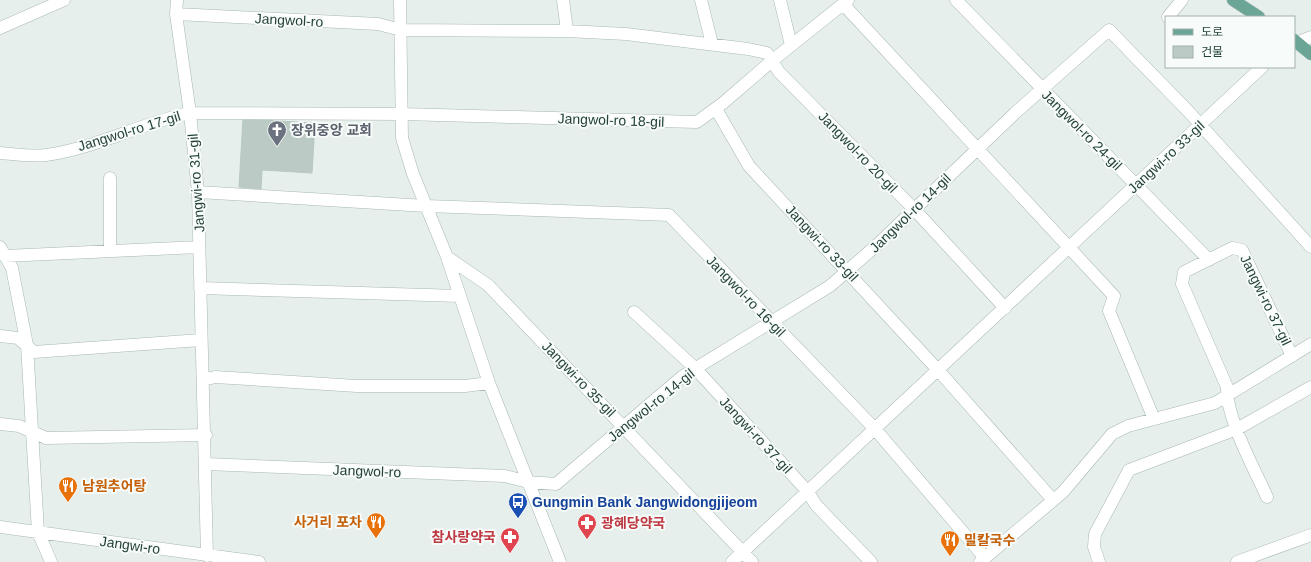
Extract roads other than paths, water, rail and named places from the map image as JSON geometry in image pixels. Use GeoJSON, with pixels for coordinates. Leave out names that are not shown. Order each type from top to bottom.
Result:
{"type":"FeatureCollection","features":[{"type":"Feature","properties":{"kind":"main road"},"geometry":{"type":"LineString","coordinates":[[1233,0],[1257,16]]}},
{"type":"Feature","properties":{"kind":"main road"},"geometry":{"type":"LineString","coordinates":[[1295,42],[1311,54]]}},
{"type":"Feature","properties":{"kind":"street","name":"Jangwi-ro 31-gil"},"geometry":{"type":"LineString","coordinates":[[178,0],[176,14],[190,113],[198,192],[201,340],[206,435],[207,556]]}},
{"type":"Feature","properties":{"kind":"street"},"geometry":{"type":"LineString","coordinates":[[400,0],[402,138],[413,174],[447,257],[490,383],[560,562]]}},
{"type":"Feature","properties":{"kind":"street"},"geometry":{"type":"LineString","coordinates":[[563,0],[566,31]]}},
{"type":"Feature","properties":{"kind":"street"},"geometry":{"type":"LineString","coordinates":[[701,0],[712,44]]}},
{"type":"Feature","properties":{"kind":"street"},"geometry":{"type":"LineString","coordinates":[[780,0],[791,45]]}},
{"type":"Feature","properties":{"kind":"street","name":"Jangwol-ro 24-gil"},"geometry":{"type":"LineString","coordinates":[[956,0],[1137,185],[1208,260]]}},
{"type":"Feature","properties":{"kind":"street"},"geometry":{"type":"LineString","coordinates":[[1169,16],[1182,0]]}},
{"type":"Feature","properties":{"kind":"street"},"geometry":{"type":"LineString","coordinates":[[0,28],[59,1]]}},
{"type":"Feature","properties":{"kind":"street"},"geometry":{"type":"LineString","coordinates":[[846,2],[977,149],[1070,247],[1114,296],[1109,311],[1154,419]]}},
{"type":"Feature","properties":{"kind":"street","name":"Jangwol-ro 18-gil"},"geometry":{"type":"LineString","coordinates":[[402,114],[697,122],[716,109],[791,45],[846,2]]}},
{"type":"Feature","properties":{"kind":"street","name":"Jangwol-ro"},"geometry":{"type":"LineString","coordinates":[[176,14],[378,24],[401,30]]}},
{"type":"Feature","properties":{"kind":"street","name":"Jangwol-ro 20-gil"},"geometry":{"type":"LineString","coordinates":[[401,30],[566,31],[626,34],[712,44],[767,53],[773,60],[779,72],[914,209],[1005,308]]}},
{"type":"Feature","properties":{"kind":"street","name":"Jangwol-ro 14-gil"},"geometry":{"type":"LineString","coordinates":[[528,482],[556,484],[683,376],[830,286],[848,271],[1042,89],[1108,30],[1188,111],[1200,126]]}},
{"type":"Feature","properties":{"kind":"street"},"geometry":{"type":"LineString","coordinates":[[1295,42],[1311,37]]}},
{"type":"Feature","properties":{"kind":"street","name":"Jangwi-ro 33-gil"},"geometry":{"type":"LineString","coordinates":[[732,562],[1261,68]]}},
{"type":"Feature","properties":{"kind":"street","name":"Jangwi-ro 33-gil"},"geometry":{"type":"LineString","coordinates":[[716,109],[749,166],[848,271],[1053,500]]}},
{"type":"Feature","properties":{"kind":"street","name":"Jangwol-ro 17-gil"},"geometry":{"type":"LineString","coordinates":[[0,153],[45,156],[94,143],[174,116],[190,113],[402,114]]}},
{"type":"Feature","properties":{"kind":"street"},"geometry":{"type":"LineString","coordinates":[[1200,126],[1311,247]]}},
{"type":"Feature","properties":{"kind":"street"},"geometry":{"type":"LineString","coordinates":[[110,178],[110,251]]}},
{"type":"Feature","properties":{"kind":"street"},"geometry":{"type":"LineString","coordinates":[[198,192],[426,206]]}},
{"type":"Feature","properties":{"kind":"street","name":"Jangwol-ro 16-gil"},"geometry":{"type":"LineString","coordinates":[[426,206],[669,215],[770,322],[875,429],[982,560]]}},
{"type":"Feature","properties":{"kind":"street","name":"Jangwi-ro 31-gil"},"geometry":{"type":"LineString","coordinates":[[2,252],[110,251],[200,247]]}},
{"type":"Feature","properties":{"kind":"street","name":"Jangwi-ro 37-gil"},"geometry":{"type":"LineString","coordinates":[[1267,497],[1237,429],[1227,396],[1227,387],[1182,284],[1184,272],[1232,248],[1242,250],[1292,356]]}},
{"type":"Feature","properties":{"kind":"street"},"geometry":{"type":"LineString","coordinates":[[2,252],[12,268],[27,345],[38,532],[51,562]]}},
{"type":"Feature","properties":{"kind":"street","name":"Jangwi-ro 35-gil"},"geometry":{"type":"LineString","coordinates":[[447,257],[488,284],[752,562]]}},
{"type":"Feature","properties":{"kind":"street"},"geometry":{"type":"LineString","coordinates":[[200,288],[460,296]]}},
{"type":"Feature","properties":{"kind":"street","name":"Jangwi-ro 37-gil"},"geometry":{"type":"LineString","coordinates":[[634,312],[695,368],[808,492],[816,505],[872,562]]}},
{"type":"Feature","properties":{"kind":"street"},"geometry":{"type":"LineString","coordinates":[[0,336],[18,338],[34,352],[201,340]]}},
{"type":"Feature","properties":{"kind":"street","name":"Jangwi-ro 37-gil"},"geometry":{"type":"LineString","coordinates":[[982,560],[1053,500],[1112,434],[1128,426],[1215,403],[1311,344]]}},
{"type":"Feature","properties":{"kind":"street"},"geometry":{"type":"LineString","coordinates":[[203,380],[215,377],[357,386],[465,386],[490,383]]}},
{"type":"Feature","properties":{"kind":"street"},"geometry":{"type":"LineString","coordinates":[[1099,562],[1094,547],[1094,534],[1129,470],[1237,429],[1311,387]]}},
{"type":"Feature","properties":{"kind":"street"},"geometry":{"type":"LineString","coordinates":[[0,424],[19,426],[46,438],[206,435]]}},
{"type":"Feature","properties":{"kind":"street","name":"Jangwol-ro"},"geometry":{"type":"LineString","coordinates":[[206,464],[505,476],[528,482]]}},
{"type":"Feature","properties":{"kind":"street","name":"Jangwi-ro"},"geometry":{"type":"LineString","coordinates":[[0,527],[259,562]]}},
{"type":"Feature","properties":{"kind":"street"},"geometry":{"type":"LineString","coordinates":[[1237,562],[1311,535]]}},
{"type":"Feature","properties":{"kind":"place","name":"장위중앙 교회"},"geometry":{"type":"Point","coordinates":[277,147]}},
{"type":"Feature","properties":{"kind":"place","name":"남원추어탕"},"geometry":{"type":"Point","coordinates":[68,503]}},
{"type":"Feature","properties":{"kind":"place","name":"Gungmin Bank Jangwidongjijeom"},"geometry":{"type":"Point","coordinates":[518,519]}},
{"type":"Feature","properties":{"kind":"place","name":"사거리 포차"},"geometry":{"type":"Point","coordinates":[376,539]}},
{"type":"Feature","properties":{"kind":"place","name":"광혜당약국"},"geometry":{"type":"Point","coordinates":[587,540]}},
{"type":"Feature","properties":{"kind":"place","name":"참사랑약국"},"geometry":{"type":"Point","coordinates":[510,554]}},
{"type":"Feature","properties":{"kind":"place","name":"밀칼국수"},"geometry":{"type":"Point","coordinates":[950,557]}}]}
